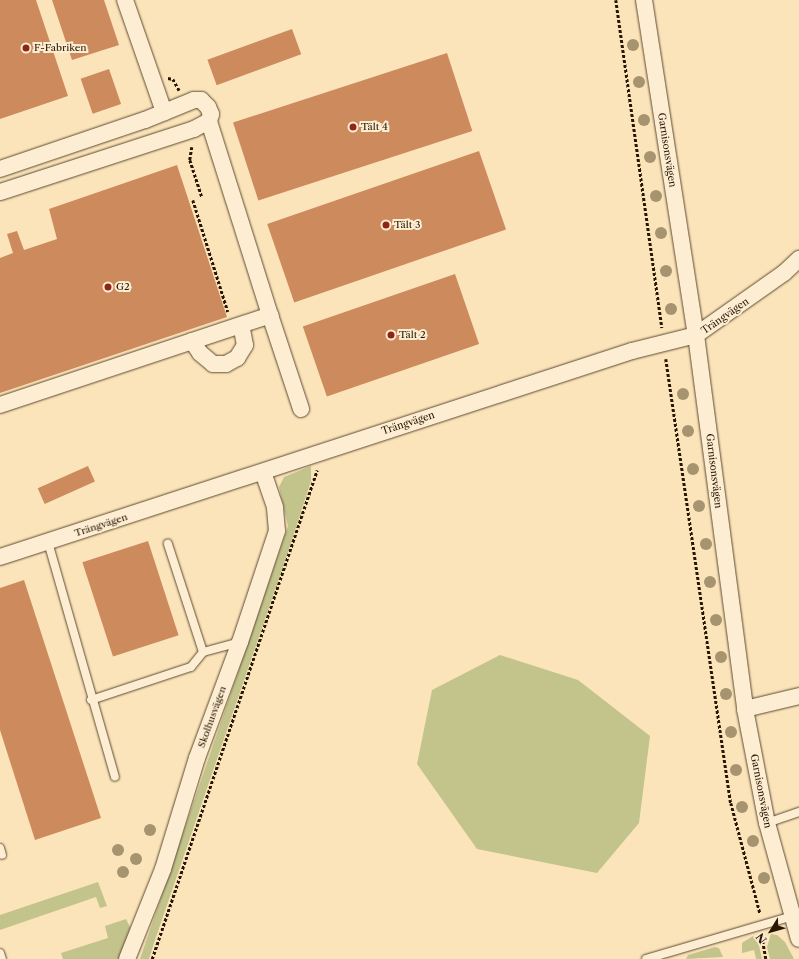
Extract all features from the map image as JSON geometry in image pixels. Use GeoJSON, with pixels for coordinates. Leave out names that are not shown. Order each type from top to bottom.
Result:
{"type":"FeatureCollection","features":[{"type":"Feature","properties":{"kind":"street"},"geometry":{"type":"LineString","coordinates":[[125,0],[164,112]]}},
{"type":"Feature","properties":{"kind":"street","name":"Garnisonsvägen"},"geometry":{"type":"LineString","coordinates":[[644,0],[696,335],[745,709],[766,823],[799,939]]}},
{"type":"Feature","properties":{"kind":"street"},"geometry":{"type":"LineString","coordinates":[[0,169],[164,112],[194,100],[201,100],[211,114],[209,121],[301,410]]}},
{"type":"Feature","properties":{"kind":"street"},"geometry":{"type":"LineString","coordinates":[[0,192],[194,129],[209,121]]}},
{"type":"Feature","properties":{"kind":"street","name":"Trängvägen"},"geometry":{"type":"LineString","coordinates":[[0,557],[263,473],[313,454],[632,351],[696,335],[784,273],[799,259]]}},
{"type":"Feature","properties":{"kind":"street"},"geometry":{"type":"LineString","coordinates":[[0,405],[270,315]]}},
{"type":"Feature","properties":{"kind":"street"},"geometry":{"type":"LineString","coordinates":[[192,341],[200,354],[213,364],[226,364],[237,358],[245,345],[241,325]]}},
{"type":"Feature","properties":{"kind":"street","name":"Skolhusvägen"},"geometry":{"type":"LineString","coordinates":[[127,959],[164,869],[197,758],[240,642],[277,531],[275,506],[263,473]]}},
{"type":"Feature","properties":{"kind":"street"},"geometry":{"type":"LineString","coordinates":[[745,709],[799,696]]}},
{"type":"Feature","properties":{"kind":"lane"},"geometry":{"type":"LineString","coordinates":[[48,542],[91,700],[115,777]]}},
{"type":"Feature","properties":{"kind":"lane"},"geometry":{"type":"LineString","coordinates":[[168,544],[203,652]]}},
{"type":"Feature","properties":{"kind":"lane"},"geometry":{"type":"LineString","coordinates":[[91,700],[191,667],[203,652],[240,642]]}},
{"type":"Feature","properties":{"kind":"lane"},"geometry":{"type":"LineString","coordinates":[[766,823],[799,812]]}},
{"type":"Feature","properties":{"kind":"lane"},"geometry":{"type":"LineString","coordinates":[[646,959],[793,916]]}},
{"type":"Feature","properties":{"kind":"lane"},"geometry":{"type":"LineString","coordinates":[[0,953],[2,959]]}},
{"type":"Feature","properties":{"kind":"path"},"geometry":{"type":"LineString","coordinates":[[616,0],[662,328]]}},
{"type":"Feature","properties":{"kind":"path"},"geometry":{"type":"LineString","coordinates":[[192,200],[224,297]]}},
{"type":"Feature","properties":{"kind":"path"},"geometry":{"type":"LineString","coordinates":[[667,363],[731,803],[760,910],[760,925],[766,959]]}},
{"type":"Feature","properties":{"kind":"path"},"geometry":{"type":"LineString","coordinates":[[152,959],[317,470],[313,454]]}},
{"type":"Feature","properties":{"kind":"green space"},"geometry":{"type":"Polygon","coordinates":[[[311,466],[311,481],[289,549],[149,959],[140,959],[288,526],[279,487],[284,477],[311,466]]]}},
{"type":"Feature","properties":{"kind":"green space"},"geometry":{"type":"Polygon","coordinates":[[[500,655],[578,680],[650,736],[639,823],[597,873],[477,849],[417,764],[432,690],[500,655]]]}},
{"type":"Feature","properties":{"kind":"green space"},"geometry":{"type":"Polygon","coordinates":[[[98,882],[107,906],[100,908],[96,897],[0,930],[0,915],[98,882]]]}},
{"type":"Feature","properties":{"kind":"green space"},"geometry":{"type":"Polygon","coordinates":[[[126,919],[131,929],[121,959],[63,959],[61,953],[108,938],[105,926],[126,919]]]}},
{"type":"Feature","properties":{"kind":"green space"},"geometry":{"type":"Polygon","coordinates":[[[771,934],[777,935],[785,942],[794,959],[770,959],[767,947],[771,934]]]}},
{"type":"Feature","properties":{"kind":"green space"},"geometry":{"type":"Polygon","coordinates":[[[753,936],[758,941],[762,959],[756,959],[754,950],[742,953],[742,943],[753,936]]]}},
{"type":"Feature","properties":{"kind":"green space"},"geometry":{"type":"Polygon","coordinates":[[[715,947],[719,948],[723,957],[686,959],[688,955],[715,947]]]}},
{"type":"Feature","properties":{"kind":"building","name":"F-Fabriken"},"geometry":{"type":"Polygon","coordinates":[[[0,0],[36,0],[68,96],[0,119],[0,0]]]}},
{"type":"Feature","properties":{"kind":"building","name":"F-Fabriken"},"geometry":{"type":"Polygon","coordinates":[[[52,0],[104,0],[119,45],[72,60],[52,0]]]}},
{"type":"Feature","properties":{"kind":"building"},"geometry":{"type":"Polygon","coordinates":[[[292,29],[301,54],[217,85],[207,60],[292,29]]]}},
{"type":"Feature","properties":{"kind":"building","name":"Tält 4"},"geometry":{"type":"Polygon","coordinates":[[[447,53],[472,131],[258,201],[233,123],[447,53]]]}},
{"type":"Feature","properties":{"kind":"building"},"geometry":{"type":"Polygon","coordinates":[[[109,69],[121,104],[93,114],[81,79],[109,69]]]}},
{"type":"Feature","properties":{"kind":"building","name":"Tält 3"},"geometry":{"type":"Polygon","coordinates":[[[479,151],[506,229],[294,302],[267,224],[479,151]]]}},
{"type":"Feature","properties":{"kind":"building","name":"G2"},"geometry":{"type":"Polygon","coordinates":[[[177,165],[227,317],[0,393],[0,258],[13,253],[7,234],[17,231],[24,250],[57,239],[49,209],[177,165]]]}},
{"type":"Feature","properties":{"kind":"building","name":"Tält 2"},"geometry":{"type":"Polygon","coordinates":[[[455,274],[479,344],[327,396],[303,326],[455,274]]]}},
{"type":"Feature","properties":{"kind":"building"},"geometry":{"type":"Polygon","coordinates":[[[88,466],[95,482],[45,504],[38,488],[88,466]]]}},
{"type":"Feature","properties":{"kind":"building"},"geometry":{"type":"Polygon","coordinates":[[[148,541],[179,635],[113,656],[82,562],[148,541]]]}},
{"type":"Feature","properties":{"kind":"building"},"geometry":{"type":"Polygon","coordinates":[[[24,580],[101,818],[35,840],[0,730],[0,588],[24,580]]]}},
{"type":"Feature","properties":{"kind":"place","name":"F-Fabriken"},"geometry":{"type":"Point","coordinates":[26,48]}},
{"type":"Feature","properties":{"kind":"place","name":"Tält 4"},"geometry":{"type":"Point","coordinates":[353,127]}},
{"type":"Feature","properties":{"kind":"place","name":"Tält 3"},"geometry":{"type":"Point","coordinates":[386,225]}},
{"type":"Feature","properties":{"kind":"place","name":"G2"},"geometry":{"type":"Point","coordinates":[108,287]}},
{"type":"Feature","properties":{"kind":"place","name":"Tält 2"},"geometry":{"type":"Point","coordinates":[391,335]}}]}
